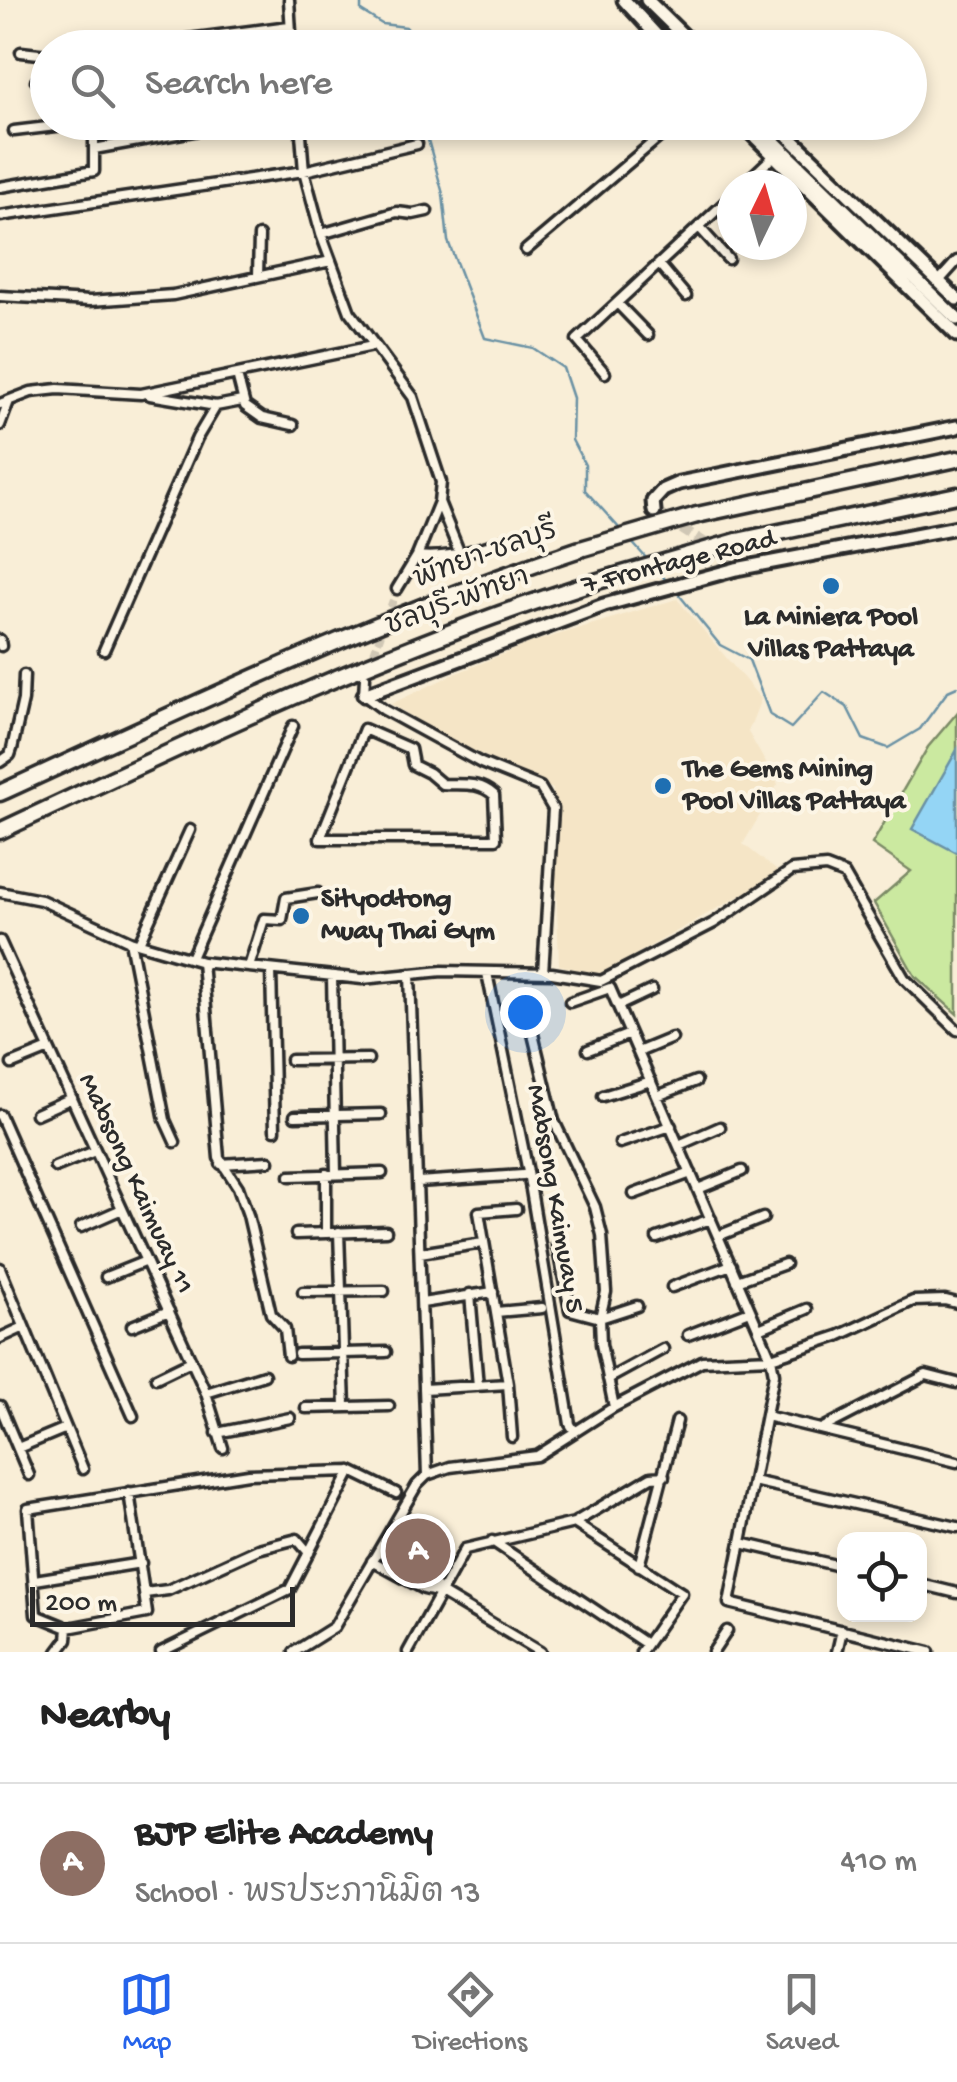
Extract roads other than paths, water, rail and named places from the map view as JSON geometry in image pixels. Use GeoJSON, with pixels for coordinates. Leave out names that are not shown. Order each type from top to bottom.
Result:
{"type":"FeatureCollection","features":[{"type":"Feature","properties":{"kind":"highway","name":"พัทยา-ชลบุรี"},"geometry":{"type":"LineString","coordinates":[[0,793],[480,582],[697,515],[957,459]]}},
{"type":"Feature","properties":{"kind":"highway","name":"ชลบุรี-พัทยา"},"geometry":{"type":"LineString","coordinates":[[0,831],[396,651],[493,614],[738,541],[957,495]]}},
{"type":"Feature","properties":{"kind":"main road"},"geometry":{"type":"LineString","coordinates":[[624,0],[650,30]]}},
{"type":"Feature","properties":{"kind":"main road"},"geometry":{"type":"LineString","coordinates":[[654,2],[678,30]]}},
{"type":"Feature","properties":{"kind":"main road"},"geometry":{"type":"LineString","coordinates":[[654,30],[657,18],[670,22]]}},
{"type":"Feature","properties":{"kind":"main road"},"geometry":{"type":"LineString","coordinates":[[760,140],[957,335]]}},
{"type":"Feature","properties":{"kind":"main road"},"geometry":{"type":"LineString","coordinates":[[778,140],[957,319]]}},
{"type":"Feature","properties":{"kind":"main road"},"geometry":{"type":"LineString","coordinates":[[780,140],[957,299]]}},
{"type":"Feature","properties":{"kind":"main road","name":"7 Frontage Road"},"geometry":{"type":"LineString","coordinates":[[654,511],[653,501],[662,490],[679,483],[957,427]]}},
{"type":"Feature","properties":{"kind":"main road","name":"7 Frontage Road"},"geometry":{"type":"LineString","coordinates":[[364,696],[535,629],[718,574],[734,565],[957,526]]}},
{"type":"Feature","properties":{"kind":"street"},"geometry":{"type":"LineString","coordinates":[[289,0],[290,30]]}},
{"type":"Feature","properties":{"kind":"street"},"geometry":{"type":"LineString","coordinates":[[258,30],[289,26]]}},
{"type":"Feature","properties":{"kind":"street"},"geometry":{"type":"LineString","coordinates":[[20,52],[30,53]]}},
{"type":"Feature","properties":{"kind":"street"},"geometry":{"type":"LineString","coordinates":[[14,131],[30,129]]}},
{"type":"Feature","properties":{"kind":"street"},"geometry":{"type":"LineString","coordinates":[[0,187],[94,171],[93,140]]}},
{"type":"Feature","properties":{"kind":"street"},"geometry":{"type":"LineString","coordinates":[[94,149],[144,140]]}},
{"type":"Feature","properties":{"kind":"street"},"geometry":{"type":"LineString","coordinates":[[302,140],[304,170],[322,234],[350,312],[413,397],[440,482],[439,502],[417,556],[397,590]]}},
{"type":"Feature","properties":{"kind":"street"},"geometry":{"type":"LineString","coordinates":[[526,250],[656,140]]}},
{"type":"Feature","properties":{"kind":"street"},"geometry":{"type":"LineString","coordinates":[[0,216],[304,170],[418,144]]}},
{"type":"Feature","properties":{"kind":"street"},"geometry":{"type":"LineString","coordinates":[[759,170],[776,154]]}},
{"type":"Feature","properties":{"kind":"street"},"geometry":{"type":"LineString","coordinates":[[606,373],[577,340],[717,210]]}},
{"type":"Feature","properties":{"kind":"street"},"geometry":{"type":"LineString","coordinates":[[322,234],[396,212],[426,211]]}},
{"type":"Feature","properties":{"kind":"street"},"geometry":{"type":"LineString","coordinates":[[699,227],[717,247]]}},
{"type":"Feature","properties":{"kind":"street"},"geometry":{"type":"LineString","coordinates":[[258,276],[259,236]]}},
{"type":"Feature","properties":{"kind":"street"},"geometry":{"type":"LineString","coordinates":[[0,296],[90,301],[172,294],[331,261]]}},
{"type":"Feature","properties":{"kind":"street"},"geometry":{"type":"LineString","coordinates":[[939,281],[957,261]]}},
{"type":"Feature","properties":{"kind":"street"},"geometry":{"type":"LineString","coordinates":[[659,264],[686,296]]}},
{"type":"Feature","properties":{"kind":"street"},"geometry":{"type":"LineString","coordinates":[[617,303],[648,335]]}},
{"type":"Feature","properties":{"kind":"street"},"geometry":{"type":"LineString","coordinates":[[140,394],[373,346]]}},
{"type":"Feature","properties":{"kind":"street"},"geometry":{"type":"LineString","coordinates":[[237,374],[242,401],[262,418],[293,424]]}},
{"type":"Feature","properties":{"kind":"street"},"geometry":{"type":"LineString","coordinates":[[0,425],[4,402],[31,392],[58,389],[140,394],[216,406],[242,401]]}},
{"type":"Feature","properties":{"kind":"street"},"geometry":{"type":"LineString","coordinates":[[104,650],[197,438],[216,406]]}},
{"type":"Feature","properties":{"kind":"street"},"geometry":{"type":"LineString","coordinates":[[439,502],[460,554]]}},
{"type":"Feature","properties":{"kind":"street"},"geometry":{"type":"LineString","coordinates":[[417,556],[460,554],[549,524]]}},
{"type":"Feature","properties":{"kind":"street"},"geometry":{"type":"LineString","coordinates":[[0,762],[12,749],[24,675]]}},
{"type":"Feature","properties":{"kind":"street"},"geometry":{"type":"LineString","coordinates":[[366,678],[364,696],[384,710],[481,763],[540,787],[553,810],[543,973]]}},
{"type":"Feature","properties":{"kind":"street"},"geometry":{"type":"LineString","coordinates":[[191,958],[292,726]]}},
{"type":"Feature","properties":{"kind":"street"},"geometry":{"type":"LineString","coordinates":[[364,729],[410,749],[413,765],[442,784],[478,784],[494,796],[496,839],[320,839],[364,729]]}},
{"type":"Feature","properties":{"kind":"street"},"geometry":{"type":"LineString","coordinates":[[478,784],[481,763]]}},
{"type":"Feature","properties":{"kind":"street"},"geometry":{"type":"LineString","coordinates":[[174,1142],[165,1120],[134,942],[190,830]]}},
{"type":"Feature","properties":{"kind":"street"},"geometry":{"type":"LineString","coordinates":[[0,892],[41,900],[134,942],[202,962],[362,979],[442,971],[543,973],[601,981],[714,923],[792,870],[826,867],[844,874],[904,978],[957,1030]]}},
{"type":"Feature","properties":{"kind":"street"},"geometry":{"type":"LineString","coordinates":[[250,967],[264,919],[282,920],[286,898],[318,893]]}},
{"type":"Feature","properties":{"kind":"street","name":"Mabsong Kaimuay 11"},"geometry":{"type":"LineString","coordinates":[[0,941],[206,1393],[223,1448]]}},
{"type":"Feature","properties":{"kind":"street"},"geometry":{"type":"LineString","coordinates":[[202,962],[221,1164],[238,1187],[248,1216],[270,1314],[285,1329],[293,1355],[386,1352]]}},
{"type":"Feature","properties":{"kind":"street"},"geometry":{"type":"LineString","coordinates":[[271,970],[276,1130]]}},
{"type":"Feature","properties":{"kind":"street"},"geometry":{"type":"LineString","coordinates":[[410,974],[428,1475]]}},
{"type":"Feature","properties":{"kind":"street","name":"Mabsong Kaimuay 5"},"geometry":{"type":"LineString","coordinates":[[486,974],[528,1172],[570,1424],[575,1432]]}},
{"type":"Feature","properties":{"kind":"street"},"geometry":{"type":"LineString","coordinates":[[332,976],[336,1174]]}},
{"type":"Feature","properties":{"kind":"street"},"geometry":{"type":"LineString","coordinates":[[570,1002],[610,988],[771,1358],[774,1374],[729,1602],[929,1652]]}},
{"type":"Feature","properties":{"kind":"street"},"geometry":{"type":"LineString","coordinates":[[618,1006],[652,990]]}},
{"type":"Feature","properties":{"kind":"street"},"geometry":{"type":"LineString","coordinates":[[526,1005],[554,1122],[595,1207],[602,1236],[606,1292],[600,1318],[601,1344],[614,1407]]}},
{"type":"Feature","properties":{"kind":"street"},"geometry":{"type":"LineString","coordinates":[[588,1050],[630,1034]]}},
{"type":"Feature","properties":{"kind":"street"},"geometry":{"type":"LineString","coordinates":[[638,1052],[672,1038]]}},
{"type":"Feature","properties":{"kind":"street"},"geometry":{"type":"LineString","coordinates":[[12,1064],[49,1049]]}},
{"type":"Feature","properties":{"kind":"street"},"geometry":{"type":"LineString","coordinates":[[291,1060],[368,1058]]}},
{"type":"Feature","properties":{"kind":"street"},"geometry":{"type":"LineString","coordinates":[[603,1096],[651,1080]]}},
{"type":"Feature","properties":{"kind":"street"},"geometry":{"type":"LineString","coordinates":[[658,1096],[696,1081]]}},
{"type":"Feature","properties":{"kind":"street"},"geometry":{"type":"LineString","coordinates":[[36,1114],[72,1098]]}},
{"type":"Feature","properties":{"kind":"street"},"geometry":{"type":"LineString","coordinates":[[295,1116],[381,1114]]}},
{"type":"Feature","properties":{"kind":"street"},"geometry":{"type":"LineString","coordinates":[[0,1115],[134,1416]]}},
{"type":"Feature","properties":{"kind":"street"},"geometry":{"type":"LineString","coordinates":[[620,1144],[671,1126]]}},
{"type":"Feature","properties":{"kind":"street"},"geometry":{"type":"LineString","coordinates":[[679,1146],[720,1127]]}},
{"type":"Feature","properties":{"kind":"street"},"geometry":{"type":"LineString","coordinates":[[55,1167],[96,1151]]}},
{"type":"Feature","properties":{"kind":"street"},"geometry":{"type":"LineString","coordinates":[[221,1164],[269,1161]]}},
{"type":"Feature","properties":{"kind":"street"},"geometry":{"type":"LineString","coordinates":[[698,1189],[742,1172]]}},
{"type":"Feature","properties":{"kind":"street"},"geometry":{"type":"LineString","coordinates":[[290,1176],[382,1173]]}},
{"type":"Feature","properties":{"kind":"street"},"geometry":{"type":"LineString","coordinates":[[326,1174],[326,1233]]}},
{"type":"Feature","properties":{"kind":"street"},"geometry":{"type":"LineString","coordinates":[[634,1194],[691,1174]]}},
{"type":"Feature","properties":{"kind":"street"},"geometry":{"type":"LineString","coordinates":[[418,1182],[523,1175]]}},
{"type":"Feature","properties":{"kind":"street"},"geometry":{"type":"LineString","coordinates":[[81,1226],[122,1209]]}},
{"type":"Feature","properties":{"kind":"street"},"geometry":{"type":"LineString","coordinates":[[512,1437],[508,1384],[478,1212],[516,1209]]}},
{"type":"Feature","properties":{"kind":"street"},"geometry":{"type":"LineString","coordinates":[[718,1236],[763,1218]]}},
{"type":"Feature","properties":{"kind":"street"},"geometry":{"type":"LineString","coordinates":[[657,1238],[710,1219]]}},
{"type":"Feature","properties":{"kind":"street"},"geometry":{"type":"LineString","coordinates":[[296,1234],[386,1231]]}},
{"type":"Feature","properties":{"kind":"street"},"geometry":{"type":"LineString","coordinates":[[339,1232],[344,1407]]}},
{"type":"Feature","properties":{"kind":"street"},"geometry":{"type":"LineString","coordinates":[[420,1253],[483,1244]]}},
{"type":"Feature","properties":{"kind":"street"},"geometry":{"type":"LineString","coordinates":[[557,1245],[570,1310],[600,1318],[637,1306]]}},
{"type":"Feature","properties":{"kind":"street"},"geometry":{"type":"LineString","coordinates":[[106,1277],[146,1261]]}},
{"type":"Feature","properties":{"kind":"street"},"geometry":{"type":"LineString","coordinates":[[738,1281],[785,1264]]}},
{"type":"Feature","properties":{"kind":"street"},"geometry":{"type":"LineString","coordinates":[[672,1287],[731,1265]]}},
{"type":"Feature","properties":{"kind":"street"},"geometry":{"type":"LineString","coordinates":[[0,1268],[84,1470]]}},
{"type":"Feature","properties":{"kind":"street"},"geometry":{"type":"LineString","coordinates":[[303,1292],[384,1291]]}},
{"type":"Feature","properties":{"kind":"street"},"geometry":{"type":"LineString","coordinates":[[422,1303],[493,1292]]}},
{"type":"Feature","properties":{"kind":"street"},"geometry":{"type":"LineString","coordinates":[[470,1294],[478,1386]]}},
{"type":"Feature","properties":{"kind":"street"},"geometry":{"type":"LineString","coordinates":[[294,1652],[334,1626],[417,1485],[428,1475],[450,1468],[537,1456],[614,1407],[702,1361],[771,1358],[838,1336],[914,1301],[957,1303]]}},
{"type":"Feature","properties":{"kind":"street"},"geometry":{"type":"LineString","coordinates":[[496,1312],[542,1308]]}},
{"type":"Feature","properties":{"kind":"street"},"geometry":{"type":"LineString","coordinates":[[759,1330],[807,1308]]}},
{"type":"Feature","properties":{"kind":"street"},"geometry":{"type":"LineString","coordinates":[[132,1326],[168,1311]]}},
{"type":"Feature","properties":{"kind":"street"},"geometry":{"type":"LineString","coordinates":[[688,1335],[750,1311]]}},
{"type":"Feature","properties":{"kind":"street"},"geometry":{"type":"LineString","coordinates":[[0,1338],[24,1327]]}},
{"type":"Feature","properties":{"kind":"street"},"geometry":{"type":"LineString","coordinates":[[608,1379],[663,1348]]}},
{"type":"Feature","properties":{"kind":"street"},"geometry":{"type":"LineString","coordinates":[[156,1378],[191,1361]]}},
{"type":"Feature","properties":{"kind":"street"},"geometry":{"type":"LineString","coordinates":[[206,1393],[264,1375]]}},
{"type":"Feature","properties":{"kind":"street"},"geometry":{"type":"LineString","coordinates":[[821,1429],[926,1375],[957,1382]]}},
{"type":"Feature","properties":{"kind":"street"},"geometry":{"type":"LineString","coordinates":[[424,1389],[508,1384]]}},
{"type":"Feature","properties":{"kind":"street"},"geometry":{"type":"LineString","coordinates":[[0,1406],[29,1475]]}},
{"type":"Feature","properties":{"kind":"street"},"geometry":{"type":"LineString","coordinates":[[306,1408],[389,1406]]}},
{"type":"Feature","properties":{"kind":"street"},"geometry":{"type":"LineString","coordinates":[[766,1416],[957,1462]]}},
{"type":"Feature","properties":{"kind":"street"},"geometry":{"type":"LineString","coordinates":[[218,1432],[290,1418]]}},
{"type":"Feature","properties":{"kind":"street"},"geometry":{"type":"LineString","coordinates":[[639,1566],[677,1420]]}},
{"type":"Feature","properties":{"kind":"street"},"geometry":{"type":"LineString","coordinates":[[18,1448],[66,1428]]}},
{"type":"Feature","properties":{"kind":"street"},"geometry":{"type":"LineString","coordinates":[[129,1492],[147,1613],[68,1628],[36,1615],[28,1509],[129,1492],[248,1474],[352,1471],[396,1493]]}},
{"type":"Feature","properties":{"kind":"street"},"geometry":{"type":"LineString","coordinates":[[161,1652],[290,1588],[352,1471]]}},
{"type":"Feature","properties":{"kind":"street"},"geometry":{"type":"LineString","coordinates":[[413,1650],[465,1550],[574,1523],[651,1477],[664,1476]]}},
{"type":"Feature","properties":{"kind":"street"},"geometry":{"type":"LineString","coordinates":[[753,1481],[957,1528]]}},
{"type":"Feature","properties":{"kind":"street"},"geometry":{"type":"LineString","coordinates":[[492,1541],[644,1648],[682,1593],[574,1523]]}},
{"type":"Feature","properties":{"kind":"street"},"geometry":{"type":"LineString","coordinates":[[145,1593],[168,1590],[258,1549],[296,1540],[309,1553]]}},
{"type":"Feature","properties":{"kind":"street"},"geometry":{"type":"LineString","coordinates":[[741,1542],[837,1564]]}},
{"type":"Feature","properties":{"kind":"street"},"geometry":{"type":"LineString","coordinates":[[378,1550],[430,1578],[441,1593]]}},
{"type":"Feature","properties":{"kind":"street"},"geometry":{"type":"LineString","coordinates":[[372,1561],[424,1589],[441,1593],[540,1652]]}},
{"type":"Feature","properties":{"kind":"street"},"geometry":{"type":"LineString","coordinates":[[34,1580],[141,1563]]}},
{"type":"Feature","properties":{"kind":"street"},"geometry":{"type":"LineString","coordinates":[[927,1586],[957,1592]]}},
{"type":"Feature","properties":{"kind":"street"},"geometry":{"type":"LineString","coordinates":[[58,1652],[67,1640],[68,1628]]}},
{"type":"Feature","properties":{"kind":"street"},"geometry":{"type":"LineString","coordinates":[[838,1652],[842,1630]]}},
{"type":"Feature","properties":{"kind":"street"},"geometry":{"type":"LineString","coordinates":[[713,1652],[727,1631]]}},
{"type":"Feature","properties":{"kind":"water"},"geometry":{"type":"Polygon","coordinates":[[[957,750],[957,853],[912,829],[957,750]]]}},
{"type":"Feature","properties":{"kind":"waterway"},"geometry":{"type":"LineString","coordinates":[[361,0],[361,11],[382,24],[409,30]]}},
{"type":"Feature","properties":{"kind":"waterway"},"geometry":{"type":"LineString","coordinates":[[428,140],[443,194],[448,241],[485,338],[533,348],[563,368],[573,398],[572,440],[585,465],[585,490],[620,529]]}},
{"type":"Feature","properties":{"kind":"waterway"},"geometry":{"type":"LineString","coordinates":[[629,539],[647,559]]}},
{"type":"Feature","properties":{"kind":"waterway"},"geometry":{"type":"LineString","coordinates":[[656,569],[667,581]]}},
{"type":"Feature","properties":{"kind":"waterway"},"geometry":{"type":"LineString","coordinates":[[676,591],[720,645],[749,660],[770,715],[791,728],[824,692],[847,707],[863,739],[888,748],[920,729],[948,691],[957,687]]}},
{"type":"Feature","properties":{"kind":"tunnel"},"geometry":{"type":"LineString","coordinates":[[654,511],[733,561]]}},
{"type":"Feature","properties":{"kind":"tunnel"},"geometry":{"type":"LineString","coordinates":[[370,664],[397,589]]}},
{"type":"Feature","properties":{"kind":"place","name":"La Miniera Pool Villas Pattaya"},"geometry":{"type":"Point","coordinates":[831,586]}},
{"type":"Feature","properties":{"kind":"place","name":"The Gems Mining Pool Villas Pattaya"},"geometry":{"type":"Point","coordinates":[663,786]}},
{"type":"Feature","properties":{"kind":"place","name":"Sityodtong Muay Thai Gym"},"geometry":{"type":"Point","coordinates":[301,916]}},
{"type":"Feature","properties":{"kind":"place","name":"BJP Elite Academy"},"geometry":{"type":"Point","coordinates":[418,1551]}}]}
